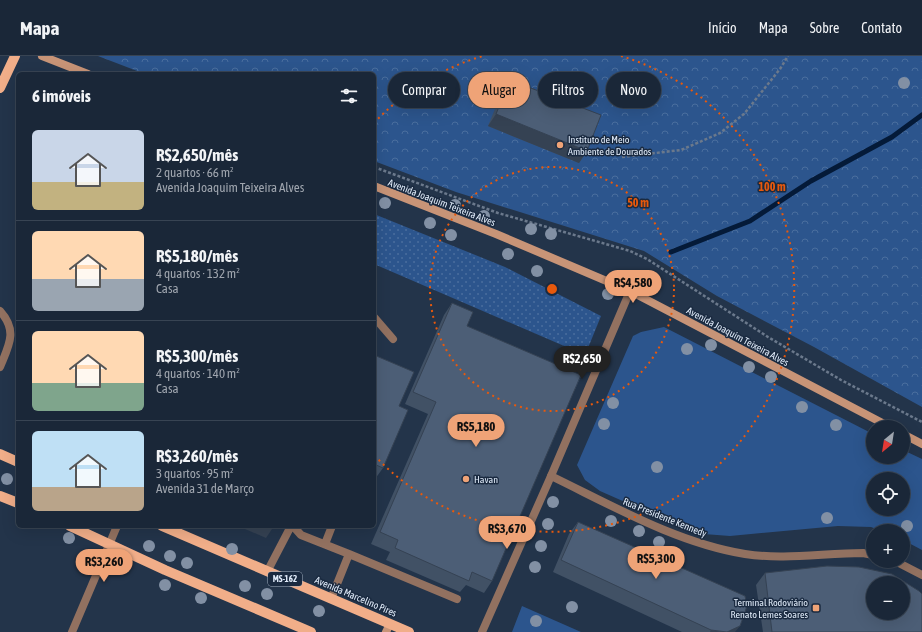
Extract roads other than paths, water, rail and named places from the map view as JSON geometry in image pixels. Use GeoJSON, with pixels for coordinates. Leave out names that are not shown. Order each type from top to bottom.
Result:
{"type":"FeatureCollection","features":[{"type":"Feature","properties":{"kind":"main road"},"geometry":{"type":"LineString","coordinates":[[0,88],[15,56]]}},
{"type":"Feature","properties":{"kind":"main road"},"geometry":{"type":"LineString","coordinates":[[42,56],[83,72]]}},
{"type":"Feature","properties":{"kind":"main road","name":"Avenida Joaquim Teixeira Alves"},"geometry":{"type":"LineString","coordinates":[[376,187],[496,234],[630,291],[877,420]]}},
{"type":"Feature","properties":{"kind":"main road"},"geometry":{"type":"LineString","coordinates":[[910,438],[922,444]]}},
{"type":"Feature","properties":{"kind":"main road"},"geometry":{"type":"LineString","coordinates":[[0,454],[16,461]]}},
{"type":"Feature","properties":{"kind":"main road"},"geometry":{"type":"LineString","coordinates":[[0,496],[16,502]]}},
{"type":"Feature","properties":{"kind":"main road"},"geometry":{"type":"LineString","coordinates":[[74,528],[165,570],[311,632]]}},
{"type":"Feature","properties":{"kind":"main road","name":"Avenida Marcelino Pires"},"geometry":{"type":"LineString","coordinates":[[167,528],[331,599],[388,628],[409,632]]}},
{"type":"Feature","properties":{"kind":"street"},"geometry":{"type":"LineString","coordinates":[[482,632],[552,476],[630,291]]}},
{"type":"Feature","properties":{"kind":"street"},"geometry":{"type":"LineString","coordinates":[[0,311],[6,318],[11,329],[11,341],[0,367]]}},
{"type":"Feature","properties":{"kind":"street"},"geometry":{"type":"LineString","coordinates":[[376,319],[393,339]]}},
{"type":"Feature","properties":{"kind":"street","name":"Rua Presidente Kennedy"},"geometry":{"type":"LineString","coordinates":[[552,476],[633,516],[704,544],[745,554],[784,556],[866,553]]}},
{"type":"Feature","properties":{"kind":"street"},"geometry":{"type":"LineString","coordinates":[[72,632],[116,528]]}},
{"type":"Feature","properties":{"kind":"street"},"geometry":{"type":"LineString","coordinates":[[267,572],[291,528]]}},
{"type":"Feature","properties":{"kind":"street"},"geometry":{"type":"LineString","coordinates":[[294,528],[301,535],[456,599]]}},
{"type":"Feature","properties":{"kind":"street"},"geometry":{"type":"LineString","coordinates":[[325,544],[331,528]]}},
{"type":"Feature","properties":{"kind":"street"},"geometry":{"type":"LineString","coordinates":[[331,599],[349,554]]}},
{"type":"Feature","properties":{"kind":"street"},"geometry":{"type":"LineString","coordinates":[[908,568],[922,575]]}},
{"type":"Feature","properties":{"kind":"waterway"},"geometry":{"type":"LineString","coordinates":[[671,252],[750,221],[811,181],[892,137],[922,115]]}},
{"type":"Feature","properties":{"kind":"place","name":"Instituto de Meio Ambiente de Dourados"},"geometry":{"type":"Point","coordinates":[560,145]}},
{"type":"Feature","properties":{"kind":"place","name":"Havan"},"geometry":{"type":"Point","coordinates":[466,479]}},
{"type":"Feature","properties":{"kind":"place","name":"Terminal Rodoviário Renato Lemes Soares"},"geometry":{"type":"Point","coordinates":[816,608]}}]}
